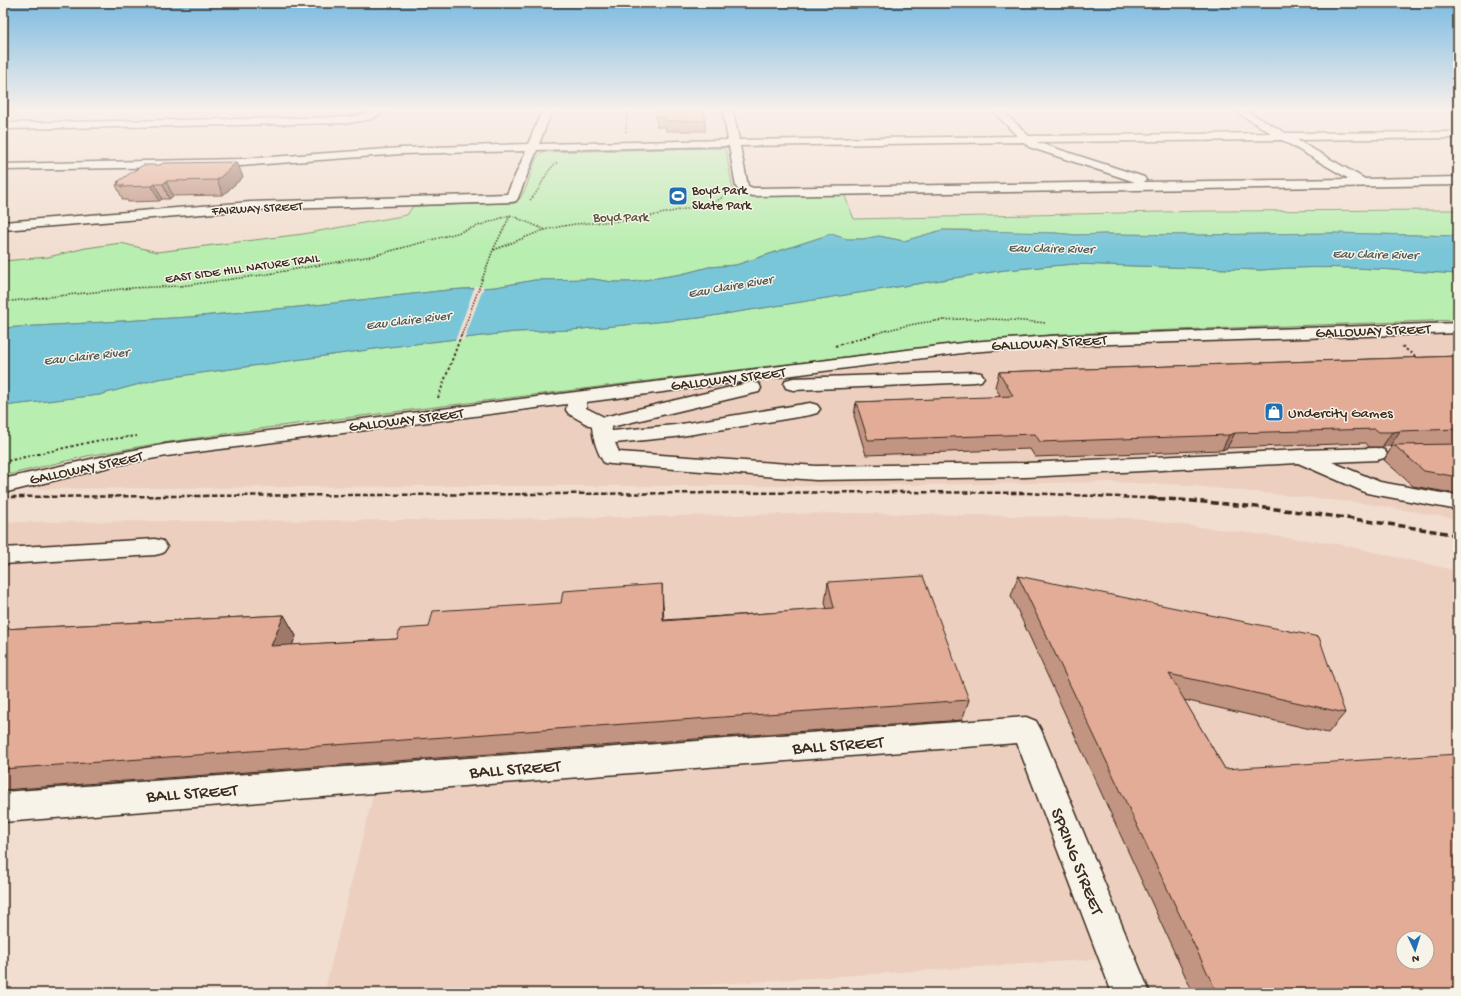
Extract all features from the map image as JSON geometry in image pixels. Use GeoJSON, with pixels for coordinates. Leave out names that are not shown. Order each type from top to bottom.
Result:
{"type":"FeatureCollection","features":[{"type":"Feature","properties":{"kind":"street"},"geometry":{"type":"LineString","coordinates":[[3,167],[268,162],[337,157]]}},
{"type":"Feature","properties":{"kind":"street","name":"FAIRWAY STREET"},"geometry":{"type":"LineString","coordinates":[[3,226],[251,206],[512,198],[528,157]]}},
{"type":"Feature","properties":{"kind":"street"},"geometry":{"type":"LineString","coordinates":[[736,157],[741,186],[744,190],[769,193],[1458,182]]}},
{"type":"Feature","properties":{"kind":"street"},"geometry":{"type":"LineString","coordinates":[[1070,157],[1156,186]]}},
{"type":"Feature","properties":{"kind":"street"},"geometry":{"type":"LineString","coordinates":[[1321,157],[1364,183]]}},
{"type":"Feature","properties":{"kind":"street","name":"GALLOWAY STREET"},"geometry":{"type":"LineString","coordinates":[[3,486],[118,459],[167,450],[970,347],[1057,341],[1455,330]]}},
{"type":"Feature","properties":{"kind":"street"},"geometry":{"type":"LineString","coordinates":[[602,431],[749,388],[806,382],[975,377]]}},
{"type":"Feature","properties":{"kind":"street"},"geometry":{"type":"LineString","coordinates":[[577,398],[576,410],[602,431],[611,458],[816,473],[1026,470],[1388,453]]}},
{"type":"Feature","properties":{"kind":"street"},"geometry":{"type":"LineString","coordinates":[[602,431],[675,431],[810,408]]}},
{"type":"Feature","properties":{"kind":"street"},"geometry":{"type":"LineString","coordinates":[[1301,456],[1375,488],[1458,503]]}},
{"type":"Feature","properties":{"kind":"street"},"geometry":{"type":"LineString","coordinates":[[3,556],[155,547]]}},
{"type":"Feature","properties":{"kind":"street","name":"BALL STREET"},"geometry":{"type":"LineString","coordinates":[[3,807],[1026,730]]}},
{"type":"Feature","properties":{"kind":"street","name":"SPRING STREET"},"geometry":{"type":"LineString","coordinates":[[1026,730],[1131,993]]}},
{"type":"Feature","properties":{"kind":"path"},"geometry":{"type":"LineString","coordinates":[[528,202],[536,195],[549,168],[561,161]]}},
{"type":"Feature","properties":{"kind":"path"},"geometry":{"type":"LineString","coordinates":[[493,250],[546,230],[575,224],[639,219],[713,203],[723,197],[725,188]]}},
{"type":"Feature","properties":{"kind":"path"},"geometry":{"type":"LineString","coordinates":[[438,398],[493,250],[510,215],[516,211]]}},
{"type":"Feature","properties":{"kind":"path"},"geometry":{"type":"LineString","coordinates":[[505,213],[546,230]]}},
{"type":"Feature","properties":{"kind":"path","name":"EAST SIDE HILL NATURE TRAIL"},"geometry":{"type":"LineString","coordinates":[[3,302],[131,288],[180,286],[262,276],[372,256],[457,232],[510,215]]}},
{"type":"Feature","properties":{"kind":"shaded area"},"geometry":{"type":"Polygon","coordinates":[[[1458,333],[1458,519],[1361,503],[1185,485],[1109,482],[837,486],[422,486],[18,489],[196,454],[1005,350],[1075,346],[1458,333]]]}},
{"type":"Feature","properties":{"kind":"shaded area"},"geometry":{"type":"Polygon","coordinates":[[[854,513],[1127,518],[1338,544],[1458,571],[1458,993],[1131,993],[1116,958],[580,993],[324,993],[377,779],[3,807],[3,522],[428,520],[854,513]]]}},
{"type":"Feature","properties":{"kind":"green space","name":"Boyd Park"},"geometry":{"type":"Polygon","coordinates":[[[538,157],[727,157],[733,189],[739,193],[751,196],[844,194],[854,219],[1207,211],[1458,210],[1458,236],[1332,233],[1077,235],[942,230],[904,241],[879,236],[863,239],[847,239],[831,234],[736,265],[709,267],[682,274],[632,282],[612,282],[593,279],[535,280],[496,287],[448,290],[299,307],[190,317],[3,328],[3,261],[48,257],[86,248],[121,243],[157,252],[303,234],[407,215],[413,206],[515,203],[520,198],[528,183],[538,157]]]}},
{"type":"Feature","properties":{"kind":"green space"},"geometry":{"type":"Polygon","coordinates":[[[1074,264],[1261,270],[1285,268],[1384,269],[1458,274],[1458,320],[1061,334],[975,341],[288,425],[155,444],[87,456],[3,476],[3,406],[99,395],[158,379],[389,347],[515,332],[571,330],[699,318],[1005,270],[1074,264]]]}},
{"type":"Feature","properties":{"kind":"water","name":"Eau Claire River"},"geometry":{"type":"Polygon","coordinates":[[[942,230],[1077,235],[1332,233],[1458,236],[1458,274],[1384,269],[1285,268],[1261,270],[1074,264],[1005,270],[699,318],[571,330],[515,332],[389,347],[158,379],[99,395],[3,406],[3,328],[190,317],[299,307],[448,290],[496,287],[535,280],[593,279],[612,282],[632,282],[682,274],[709,267],[736,265],[831,234],[847,239],[863,239],[879,236],[904,241],[942,230]]]}},
{"type":"Feature","properties":{"kind":"pier"},"geometry":{"type":"Polygon","coordinates":[[[475,286],[484,286],[464,340],[455,341],[475,286]]]}},
{"type":"Feature","properties":{"kind":"building"},"geometry":{"type":"Polygon","coordinates":[[[237,162],[217,180],[166,181],[163,184],[155,184],[152,186],[121,187],[124,185],[116,185],[120,182],[117,182],[143,165],[160,165],[163,163],[237,162]]]}},
{"type":"Feature","properties":{"kind":"building"},"geometry":{"type":"Polygon","coordinates":[[[1458,356],[1458,429],[1392,432],[1379,432],[1375,429],[1235,433],[1229,435],[1040,442],[1035,434],[868,440],[856,402],[1013,396],[999,372],[1458,356]]]}},
{"type":"Feature","properties":{"kind":"building"},"geometry":{"type":"Polygon","coordinates":[[[1458,444],[1458,477],[1424,471],[1394,445],[1458,444]]]}},
{"type":"Feature","properties":{"kind":"building"},"geometry":{"type":"Polygon","coordinates":[[[923,576],[969,700],[3,769],[3,629],[284,615],[271,646],[397,639],[400,629],[429,627],[433,611],[561,603],[563,591],[662,584],[663,621],[834,608],[828,582],[923,576]]]}},
{"type":"Feature","properties":{"kind":"building"},"geometry":{"type":"Polygon","coordinates":[[[1018,576],[1319,637],[1345,713],[1169,674],[1225,769],[1458,754],[1458,993],[1217,993],[1018,576]]]}},
{"type":"Feature","properties":{"kind":"railway"},"geometry":{"type":"LineString","coordinates":[[3,497],[904,492],[1025,493],[1156,499]]}},
{"type":"Feature","properties":{"kind":"railway"},"geometry":{"type":"LineString","coordinates":[[1148,498],[1156,499]]}},
{"type":"Feature","properties":{"kind":"railway"},"geometry":{"type":"LineString","coordinates":[[1156,499],[1165,499]]}},
{"type":"Feature","properties":{"kind":"railway"},"geometry":{"type":"LineString","coordinates":[[1156,499],[1303,512],[1458,535]]}},
{"type":"Feature","properties":{"kind":"place","name":"Boyd Park Skate Park"},"geometry":{"type":"Point","coordinates":[678,196]}},
{"type":"Feature","properties":{"kind":"place","name":"Undercity Games"},"geometry":{"type":"Point","coordinates":[1274,412]}}]}
